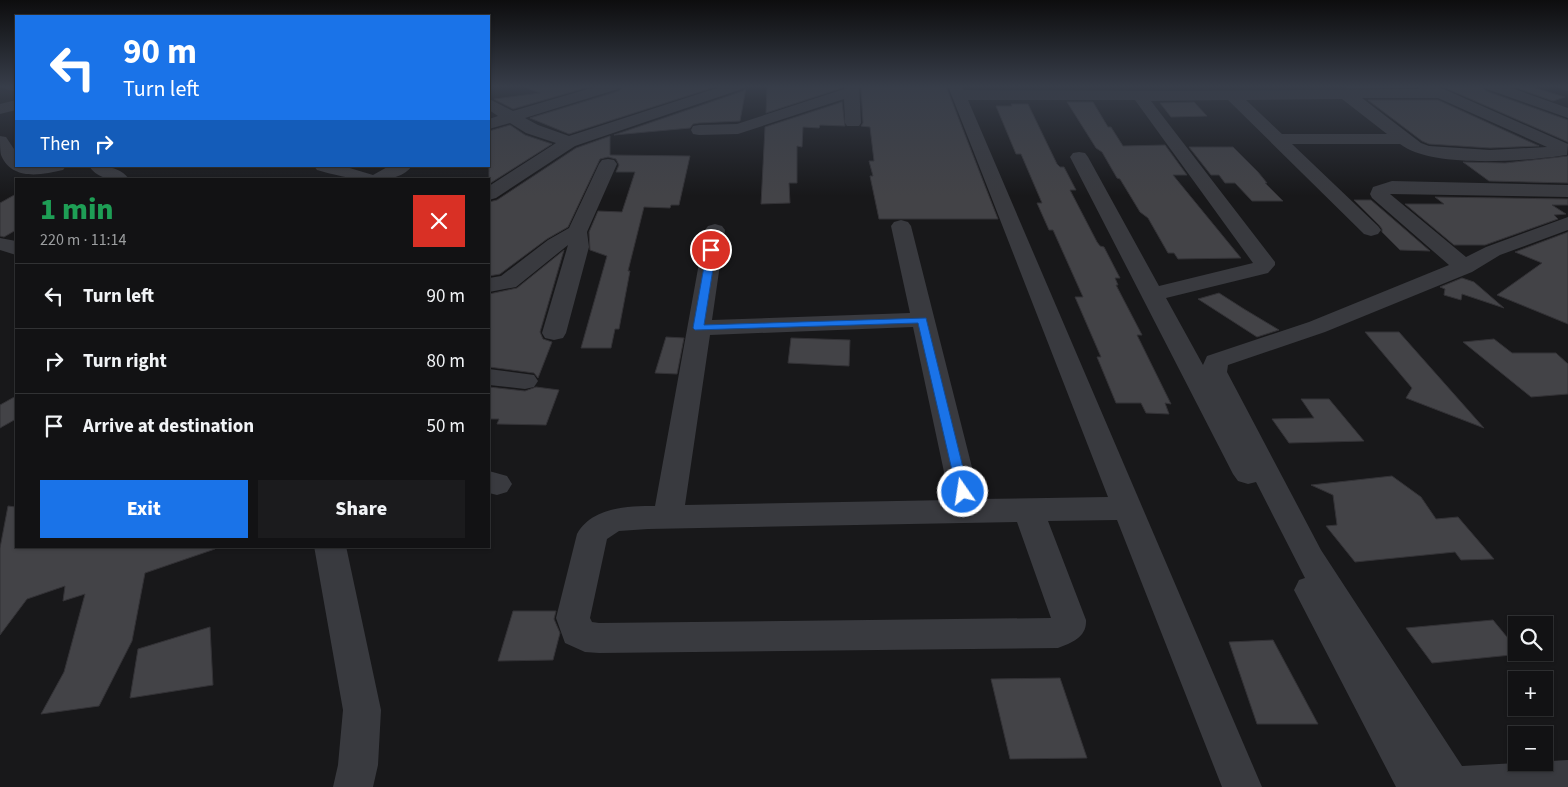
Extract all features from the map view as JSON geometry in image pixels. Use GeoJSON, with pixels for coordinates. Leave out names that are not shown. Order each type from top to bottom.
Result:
{"type":"FeatureCollection","features":[{"type":"Feature","properties":{"kind":"street"},"geometry":{"type":"LineString","coordinates":[[520,123],[532,129],[569,142]]}},
{"type":"Feature","properties":{"kind":"street"},"geometry":{"type":"LineString","coordinates":[[490,193],[569,142],[627,123]]}},
{"type":"Feature","properties":{"kind":"street"},"geometry":{"type":"LineString","coordinates":[[699,130],[738,129],[756,123]]}},
{"type":"Feature","properties":{"kind":"street"},"geometry":{"type":"LineString","coordinates":[[970,123],[1242,787]]}},
{"type":"Feature","properties":{"kind":"street"},"geometry":{"type":"LineString","coordinates":[[1151,294],[1260,268],[1264,265],[1264,262],[1160,123]]}},
{"type":"Feature","properties":{"kind":"street"},"geometry":{"type":"LineString","coordinates":[[1261,123],[1371,230]]}},
{"type":"Feature","properties":{"kind":"street"},"geometry":{"type":"LineString","coordinates":[[1384,123],[1421,150],[1444,154],[1553,152],[1566,148]]}},
{"type":"Feature","properties":{"kind":"street"},"geometry":{"type":"LineString","coordinates":[[1509,123],[1566,148]]}},
{"type":"Feature","properties":{"kind":"street"},"geometry":{"type":"LineString","coordinates":[[1278,139],[1405,139]]}},
{"type":"Feature","properties":{"kind":"street"},"geometry":{"type":"LineString","coordinates":[[0,142],[15,163]]}},
{"type":"Feature","properties":{"kind":"street"},"geometry":{"type":"LineString","coordinates":[[1079,157],[1151,294],[1418,787]]}},
{"type":"Feature","properties":{"kind":"street"},"geometry":{"type":"LineString","coordinates":[[554,333],[579,247],[578,232],[608,164]]}},
{"type":"Feature","properties":{"kind":"street"},"geometry":{"type":"LineString","coordinates":[[19,167],[23,169],[50,167]]}},
{"type":"Feature","properties":{"kind":"street"},"geometry":{"type":"LineString","coordinates":[[99,167],[118,178]]}},
{"type":"Feature","properties":{"kind":"street"},"geometry":{"type":"LineString","coordinates":[[326,167],[364,178]]}},
{"type":"Feature","properties":{"kind":"street"},"geometry":{"type":"LineString","coordinates":[[380,178],[401,167]]}},
{"type":"Feature","properties":{"kind":"street"},"geometry":{"type":"LineString","coordinates":[[1379,194],[1384,188],[1392,187],[1568,191]]}},
{"type":"Feature","properties":{"kind":"street"},"geometry":{"type":"LineString","coordinates":[[1334,194],[1379,194],[1464,268]]}},
{"type":"Feature","properties":{"kind":"street"},"geometry":{"type":"LineString","coordinates":[[1452,787],[1310,558],[1214,372],[1216,361],[1317,328],[1464,268],[1493,252],[1568,223]]}},
{"type":"Feature","properties":{"kind":"street"},"geometry":{"type":"LineString","coordinates":[[901,226],[968,511]]}},
{"type":"Feature","properties":{"kind":"street"},"geometry":{"type":"LineString","coordinates":[[668,517],[715,230]]}},
{"type":"Feature","properties":{"kind":"street"},"geometry":{"type":"LineString","coordinates":[[490,285],[508,282],[555,244],[578,232]]}},
{"type":"Feature","properties":{"kind":"street"},"geometry":{"type":"LineString","coordinates":[[0,244],[6,244],[15,248]]}},
{"type":"Feature","properties":{"kind":"street"},"geometry":{"type":"LineString","coordinates":[[698,328],[923,320]]}},
{"type":"Feature","properties":{"kind":"street"},"geometry":{"type":"LineString","coordinates":[[490,377],[524,381]]}},
{"type":"Feature","properties":{"kind":"street"},"geometry":{"type":"LineString","coordinates":[[1028,510],[1069,620],[1069,626],[1058,633],[599,638],[585,637],[577,632],[573,618],[593,534],[600,526],[612,520],[668,517],[1128,508]]}},
{"type":"Feature","properties":{"kind":"street"},"geometry":{"type":"LineString","coordinates":[[330,548],[362,710],[358,765],[353,787]]}},
{"type":"Feature","properties":{"kind":"street"},"geometry":{"type":"LineString","coordinates":[[1446,787],[1568,780]]}},
{"type":"Feature","properties":{"kind":"building"},"geometry":{"type":"Polygon","coordinates":[[[542,123],[604,123],[569,134],[542,123]]]}},
{"type":"Feature","properties":{"kind":"building"},"geometry":{"type":"Polygon","coordinates":[[[650,123],[705,123],[693,124],[690,128],[614,135],[650,123]]]}},
{"type":"Feature","properties":{"kind":"building"},"geometry":{"type":"Polygon","coordinates":[[[778,123],[845,123],[845,126],[820,125],[819,128],[803,127],[802,147],[797,146],[797,183],[789,183],[790,203],[761,204],[765,127],[778,123]]]}},
{"type":"Feature","properties":{"kind":"building"},"geometry":{"type":"Polygon","coordinates":[[[863,123],[960,123],[998,219],[879,219],[870,176],[873,176],[869,161],[874,161],[870,127],[861,126],[863,123]]]}},
{"type":"Feature","properties":{"kind":"building"},"geometry":{"type":"Polygon","coordinates":[[[1003,123],[1037,123],[1057,164],[1060,167],[1064,167],[1076,190],[1070,190],[1097,242],[1100,246],[1104,247],[1120,278],[1115,278],[1118,285],[1116,285],[1142,335],[1137,335],[1171,404],[1165,403],[1169,414],[1146,413],[1141,403],[1116,403],[1097,357],[1101,357],[1075,297],[1083,297],[1053,230],[1049,230],[1037,203],[1042,203],[1021,154],[1016,154],[1003,123]]]}},
{"type":"Feature","properties":{"kind":"building"},"geometry":{"type":"Polygon","coordinates":[[[1080,123],[1105,123],[1108,127],[1111,127],[1123,146],[1165,145],[1187,175],[1173,175],[1241,258],[1178,259],[1174,253],[1168,253],[1148,218],[1140,212],[1102,152],[1096,148],[1080,123]]]}},
{"type":"Feature","properties":{"kind":"building"},"geometry":{"type":"Polygon","coordinates":[[[1398,123],[1488,123],[1539,146],[1490,148],[1429,144],[1398,123]]]}},
{"type":"Feature","properties":{"kind":"building"},"geometry":{"type":"Polygon","coordinates":[[[1524,123],[1568,123],[1568,142],[1524,123]]]}},
{"type":"Feature","properties":{"kind":"building"},"geometry":{"type":"Polygon","coordinates":[[[510,125],[525,135],[552,144],[490,183],[490,131],[510,125]]]}},
{"type":"Feature","properties":{"kind":"building"},"geometry":{"type":"Polygon","coordinates":[[[610,136],[610,155],[690,156],[679,205],[671,205],[670,208],[644,207],[628,271],[630,271],[619,329],[615,329],[611,348],[581,348],[607,256],[590,250],[589,232],[598,211],[622,212],[635,172],[616,172],[619,165],[616,159],[608,157],[600,159],[568,227],[547,239],[500,274],[490,276],[490,202],[497,200],[576,148],[610,136]]]}},
{"type":"Feature","properties":{"kind":"building"},"geometry":{"type":"Polygon","coordinates":[[[1189,147],[1233,147],[1283,201],[1252,201],[1235,183],[1225,183],[1219,175],[1211,175],[1189,147]]]}},
{"type":"Feature","properties":{"kind":"building"},"geometry":{"type":"Polygon","coordinates":[[[1568,156],[1568,183],[1489,181],[1463,162],[1505,163],[1568,156]]]}},
{"type":"Feature","properties":{"kind":"building"},"geometry":{"type":"Polygon","coordinates":[[[15,195],[15,231],[4,237],[0,236],[0,203],[15,195]]]}},
{"type":"Feature","properties":{"kind":"building"},"geometry":{"type":"Polygon","coordinates":[[[1435,197],[1568,199],[1568,205],[1552,205],[1566,214],[1554,215],[1558,219],[1485,245],[1454,245],[1405,204],[1444,204],[1435,197]]]}},
{"type":"Feature","properties":{"kind":"building"},"geometry":{"type":"Polygon","coordinates":[[[1354,200],[1371,200],[1430,251],[1400,250],[1354,200]]]}},
{"type":"Feature","properties":{"kind":"building"},"geometry":{"type":"Polygon","coordinates":[[[1568,232],[1568,324],[1497,295],[1542,263],[1515,252],[1568,232]]]}},
{"type":"Feature","properties":{"kind":"building"},"geometry":{"type":"Polygon","coordinates":[[[564,250],[540,332],[543,339],[552,342],[538,378],[534,373],[490,367],[490,294],[517,288],[564,250]]]}},
{"type":"Feature","properties":{"kind":"building"},"geometry":{"type":"Polygon","coordinates":[[[1462,278],[1474,282],[1504,308],[1462,294],[1461,300],[1444,295],[1445,289],[1440,287],[1462,278]]]}},
{"type":"Feature","properties":{"kind":"building"},"geometry":{"type":"Polygon","coordinates":[[[1219,293],[1279,330],[1257,337],[1198,299],[1219,293]]]}},
{"type":"Feature","properties":{"kind":"building"},"geometry":{"type":"Polygon","coordinates":[[[1365,332],[1399,332],[1484,428],[1406,398],[1412,388],[1365,332]]]}},
{"type":"Feature","properties":{"kind":"building"},"geometry":{"type":"Polygon","coordinates":[[[666,337],[684,338],[677,374],[655,373],[666,337]]]}},
{"type":"Feature","properties":{"kind":"building"},"geometry":{"type":"Polygon","coordinates":[[[791,338],[850,340],[849,366],[788,363],[791,338]]]}},
{"type":"Feature","properties":{"kind":"building"},"geometry":{"type":"Polygon","coordinates":[[[1494,339],[1512,353],[1556,353],[1568,364],[1568,394],[1531,397],[1463,342],[1494,339]]]}},
{"type":"Feature","properties":{"kind":"building"},"geometry":{"type":"Polygon","coordinates":[[[490,387],[525,391],[536,387],[559,390],[546,425],[497,424],[499,419],[490,419],[490,387]]]}},
{"type":"Feature","properties":{"kind":"building"},"geometry":{"type":"Polygon","coordinates":[[[15,397],[15,420],[0,428],[0,405],[15,397]]]}},
{"type":"Feature","properties":{"kind":"building"},"geometry":{"type":"Polygon","coordinates":[[[1301,399],[1329,399],[1364,441],[1289,443],[1272,419],[1314,418],[1301,399]]]}},
{"type":"Feature","properties":{"kind":"building"},"geometry":{"type":"Polygon","coordinates":[[[1392,476],[1421,497],[1436,519],[1458,517],[1494,559],[1461,560],[1455,552],[1355,562],[1326,526],[1337,525],[1333,495],[1311,485],[1392,476]]]}},
{"type":"Feature","properties":{"kind":"building"},"geometry":{"type":"Polygon","coordinates":[[[8,506],[15,507],[15,548],[215,549],[145,573],[132,641],[99,706],[41,714],[64,672],[85,594],[63,601],[65,586],[27,599],[0,635],[0,548],[8,506]]]}},
{"type":"Feature","properties":{"kind":"building"},"geometry":{"type":"Polygon","coordinates":[[[513,611],[556,611],[554,619],[560,633],[553,660],[498,661],[513,611]]]}},
{"type":"Feature","properties":{"kind":"building"},"geometry":{"type":"Polygon","coordinates":[[[1493,620],[1508,638],[1508,655],[1432,663],[1406,628],[1493,620]]]}},
{"type":"Feature","properties":{"kind":"building"},"geometry":{"type":"Polygon","coordinates":[[[210,627],[213,685],[130,698],[138,649],[210,627]]]}},
{"type":"Feature","properties":{"kind":"building"},"geometry":{"type":"Polygon","coordinates":[[[1273,640],[1318,724],[1257,724],[1229,642],[1273,640]]]}},
{"type":"Feature","properties":{"kind":"building"},"geometry":{"type":"Polygon","coordinates":[[[1060,678],[1087,758],[1010,759],[991,679],[1060,678]]]}},
{"type":"Feature","properties":{"kind":"route"},"geometry":{"type":"LineString","coordinates":[[711,250],[698,328],[923,320],[963,492]]}}]}
